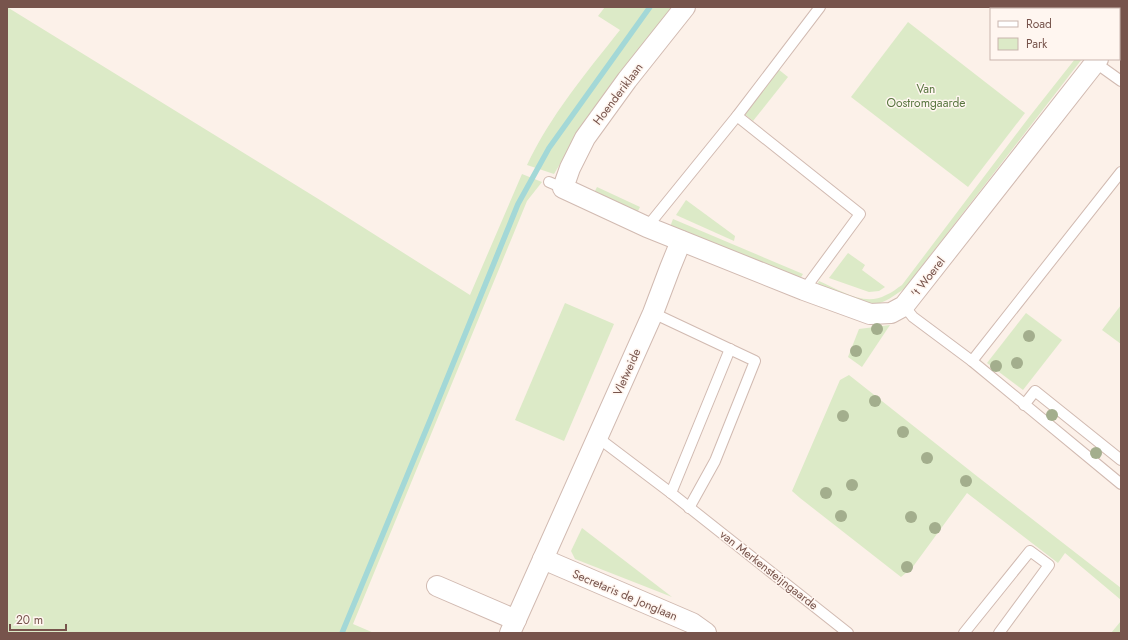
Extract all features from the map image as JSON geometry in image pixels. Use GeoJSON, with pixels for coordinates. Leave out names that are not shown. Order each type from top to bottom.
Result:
{"type":"FeatureCollection","features":[{"type":"Feature","properties":{"kind":"street","name":"Hoenderiklaan"},"geometry":{"type":"LineString","coordinates":[[647,227],[556,185],[570,168],[585,138],[627,80],[685,7]]}},
{"type":"Feature","properties":{"kind":"street","name":"'t Woerel"},"geometry":{"type":"LineString","coordinates":[[681,241],[804,290],[870,314],[891,313],[904,306],[1095,60]]}},
{"type":"Feature","properties":{"kind":"street"},"geometry":{"type":"LineString","coordinates":[[647,227],[681,241]]}},
{"type":"Feature","properties":{"kind":"street","name":"Vletweide"},"geometry":{"type":"LineString","coordinates":[[437,586],[513,626],[653,313],[681,241]]}},
{"type":"Feature","properties":{"kind":"street","name":"Secretaris de Jonglaan"},"geometry":{"type":"LineString","coordinates":[[542,559],[692,623],[706,633]]}},
{"type":"Feature","properties":{"kind":"lane"},"geometry":{"type":"LineString","coordinates":[[647,227],[737,116],[820,7]]}},
{"type":"Feature","properties":{"kind":"lane"},"geometry":{"type":"LineString","coordinates":[[1095,60],[1121,81]]}},
{"type":"Feature","properties":{"kind":"lane"},"geometry":{"type":"LineString","coordinates":[[737,116],[860,214],[804,290]]}},
{"type":"Feature","properties":{"kind":"lane"},"geometry":{"type":"LineString","coordinates":[[972,361],[1121,172]]}},
{"type":"Feature","properties":{"kind":"lane"},"geometry":{"type":"LineString","coordinates":[[904,306],[913,317],[972,361],[1121,484]]}},
{"type":"Feature","properties":{"kind":"lane"},"geometry":{"type":"LineString","coordinates":[[653,313],[755,360],[715,461],[689,508]]}},
{"type":"Feature","properties":{"kind":"lane"},"geometry":{"type":"LineString","coordinates":[[672,494],[730,349]]}},
{"type":"Feature","properties":{"kind":"lane"},"geometry":{"type":"LineString","coordinates":[[1024,404],[1035,391],[1121,460]]}},
{"type":"Feature","properties":{"kind":"lane","name":"van Merkensteijngaarde"},"geometry":{"type":"LineString","coordinates":[[597,437],[672,494],[848,633]]}},
{"type":"Feature","properties":{"kind":"lane"},"geometry":{"type":"LineString","coordinates":[[964,633],[1030,551],[1049,565],[999,633]]}},
{"type":"Feature","properties":{"kind":"green space"},"geometry":{"type":"Polygon","coordinates":[[[7,7],[320,200],[470,295],[522,174],[542,182],[527,201],[353,624],[374,633],[7,633],[7,7]]]}},
{"type":"Feature","properties":{"kind":"green space"},"geometry":{"type":"Polygon","coordinates":[[[605,7],[677,7],[576,137],[554,174],[527,165],[546,129],[620,30],[598,16],[605,7]]]}},
{"type":"Feature","properties":{"kind":"green space","name":"Van Oostromgaarde"},"geometry":{"type":"Polygon","coordinates":[[[908,22],[1025,113],[968,187],[851,97],[908,22]]]}},
{"type":"Feature","properties":{"kind":"green space"},"geometry":{"type":"Polygon","coordinates":[[[1074,60],[1081,60],[905,288],[886,300],[873,305],[816,287],[819,281],[852,296],[869,299],[878,298],[888,294],[902,285],[1074,60]]]}},
{"type":"Feature","properties":{"kind":"green space"},"geometry":{"type":"Polygon","coordinates":[[[778,69],[788,77],[753,121],[743,113],[778,69]]]}},
{"type":"Feature","properties":{"kind":"green space"},"geometry":{"type":"Polygon","coordinates":[[[597,187],[640,207],[637,213],[594,193],[597,187]]]}},
{"type":"Feature","properties":{"kind":"green space"},"geometry":{"type":"Polygon","coordinates":[[[686,200],[735,236],[734,241],[676,215],[686,200]]]}},
{"type":"Feature","properties":{"kind":"green space"},"geometry":{"type":"Polygon","coordinates":[[[673,219],[803,274],[800,279],[670,227],[673,219]]]}},
{"type":"Feature","properties":{"kind":"green space"},"geometry":{"type":"Polygon","coordinates":[[[848,253],[865,265],[862,270],[885,287],[879,291],[869,292],[829,278],[848,253]]]}},
{"type":"Feature","properties":{"kind":"green space"},"geometry":{"type":"Polygon","coordinates":[[[565,303],[614,324],[564,441],[515,420],[565,303]]]}},
{"type":"Feature","properties":{"kind":"green space"},"geometry":{"type":"Polygon","coordinates":[[[1121,305],[1121,344],[1102,330],[1121,305]]]}},
{"type":"Feature","properties":{"kind":"green space"},"geometry":{"type":"Polygon","coordinates":[[[1026,313],[1062,340],[1023,390],[987,363],[1026,313]]]}},
{"type":"Feature","properties":{"kind":"green space"},"geometry":{"type":"Polygon","coordinates":[[[890,325],[862,367],[848,357],[859,329],[890,325]]]}},
{"type":"Feature","properties":{"kind":"green space"},"geometry":{"type":"Polygon","coordinates":[[[849,375],[1121,588],[1121,600],[1065,553],[1058,563],[967,493],[912,568],[901,577],[800,498],[792,491],[840,380],[849,375]]]}},
{"type":"Feature","properties":{"kind":"green space"},"geometry":{"type":"Polygon","coordinates":[[[582,528],[672,597],[575,559],[571,551],[582,528]]]}},
{"type":"Feature","properties":{"kind":"green space"},"geometry":{"type":"Polygon","coordinates":[[[1121,621],[1121,633],[1111,633],[1121,621]]]}},
{"type":"Feature","properties":{"kind":"waterway"},"geometry":{"type":"LineString","coordinates":[[342,633],[518,204],[549,148],[650,7]]}}]}
